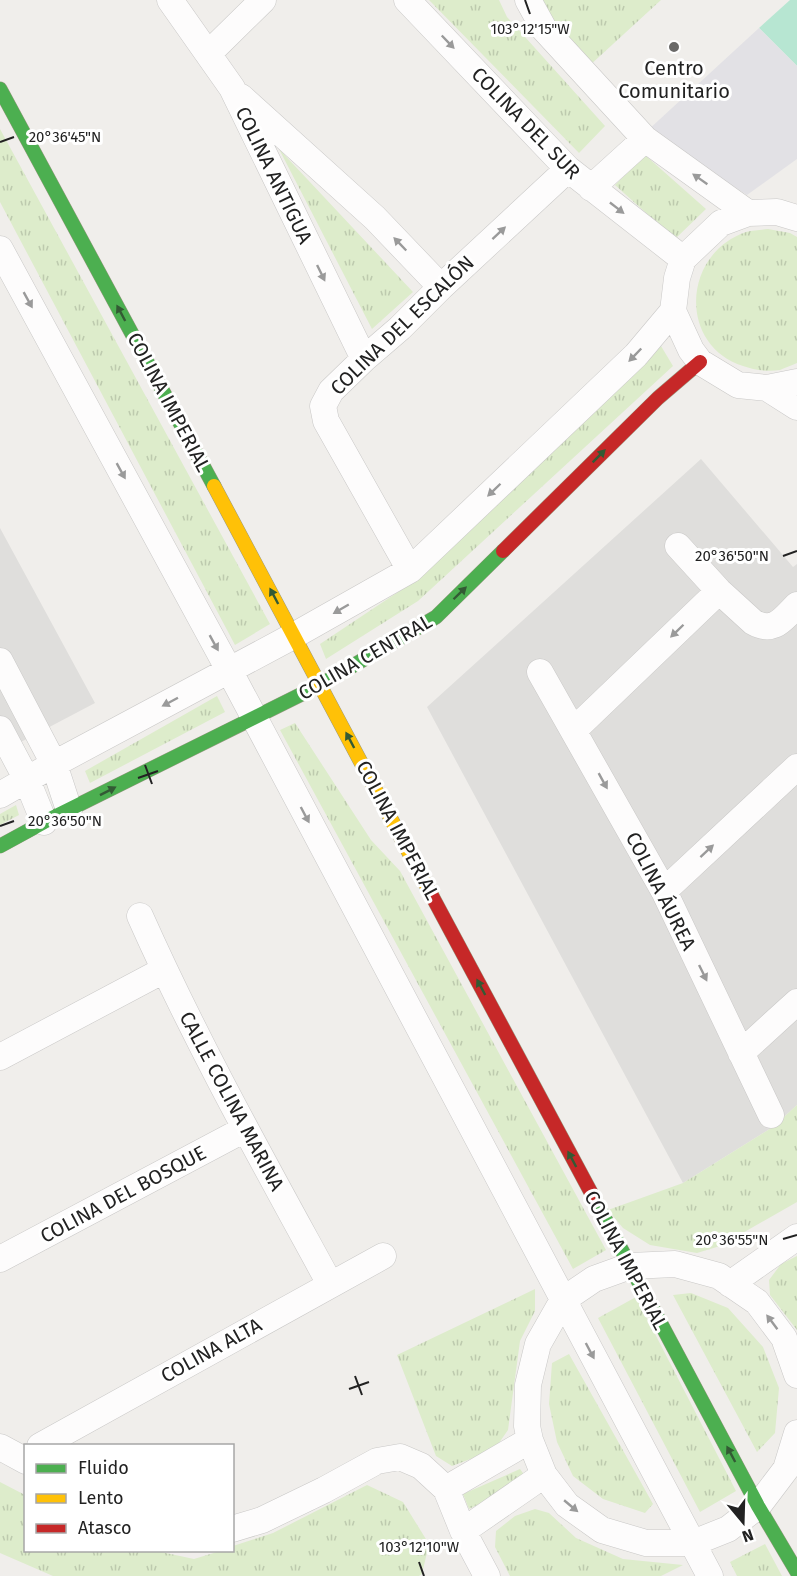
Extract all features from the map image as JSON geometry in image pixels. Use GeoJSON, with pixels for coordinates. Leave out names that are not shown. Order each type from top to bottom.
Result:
{"type":"FeatureCollection","features":[{"type":"Feature","properties":{"kind":"street","name":"COLINA ANTIGUA"},"geometry":{"type":"LineString","coordinates":[[170,0],[232,88],[364,359]]}},
{"type":"Feature","properties":{"kind":"street"},"geometry":{"type":"LineString","coordinates":[[208,54],[263,0]]}},
{"type":"Feature","properties":{"kind":"street","name":"COLINA DEL SUR"},"geometry":{"type":"LineString","coordinates":[[407,0],[568,170],[683,259]]}},
{"type":"Feature","properties":{"kind":"street"},"geometry":{"type":"LineString","coordinates":[[528,0],[544,29],[645,139],[748,213]]}},
{"type":"Feature","properties":{"kind":"street"},"geometry":{"type":"LineString","coordinates":[[232,88],[375,218],[441,286]]}},
{"type":"Feature","properties":{"kind":"street","name":"COLINA IMPERIAL"},"geometry":{"type":"LineString","coordinates":[[0,89],[296,635],[320,685],[758,1506],[797,1572]]}},
{"type":"Feature","properties":{"kind":"street"},"geometry":{"type":"LineString","coordinates":[[591,188],[645,139]]}},
{"type":"Feature","properties":{"kind":"street","name":"COLINA DEL ESCALÓN"},"geometry":{"type":"LineString","coordinates":[[410,570],[326,421],[323,406],[331,391],[364,359],[568,170]]}},
{"type":"Feature","properties":{"kind":"street"},"geometry":{"type":"LineString","coordinates":[[790,211],[748,213],[721,223],[683,259],[677,278],[673,311],[691,350],[700,362],[738,385],[767,388],[797,382]]}},
{"type":"Feature","properties":{"kind":"street"},"geometry":{"type":"LineString","coordinates":[[0,249],[229,670],[710,1576]]}},
{"type":"Feature","properties":{"kind":"street"},"geometry":{"type":"LineString","coordinates":[[0,795],[296,635],[410,570],[636,355],[673,311]]}},
{"type":"Feature","properties":{"kind":"street","name":"COLINA CENTRAL"},"geometry":{"type":"LineString","coordinates":[[0,846],[320,685],[436,617],[658,398],[700,362]]}},
{"type":"Feature","properties":{"kind":"street"},"geometry":{"type":"LineString","coordinates":[[767,388],[797,407]]}},
{"type":"Feature","properties":{"kind":"street"},"geometry":{"type":"LineString","coordinates":[[678,546],[719,591],[753,622],[766,628],[774,626],[797,605]]}},
{"type":"Feature","properties":{"kind":"street"},"geometry":{"type":"LineString","coordinates":[[574,730],[719,591]]}},
{"type":"Feature","properties":{"kind":"street"},"geometry":{"type":"LineString","coordinates":[[0,661],[54,764],[69,810]]}},
{"type":"Feature","properties":{"kind":"street","name":"COLINA ÁUREA"},"geometry":{"type":"LineString","coordinates":[[540,672],[664,891],[771,1115]]}},
{"type":"Feature","properties":{"kind":"street"},"geometry":{"type":"LineString","coordinates":[[0,729],[27,780],[44,822]]}},
{"type":"Feature","properties":{"kind":"street"},"geometry":{"type":"LineString","coordinates":[[664,891],[797,767]]}},
{"type":"Feature","properties":{"kind":"street","name":"CALLE COLINA MARINA"},"geometry":{"type":"LineString","coordinates":[[140,916],[164,970],[245,1130],[330,1284]]}},
{"type":"Feature","properties":{"kind":"street"},"geometry":{"type":"LineString","coordinates":[[0,1057],[164,970]]}},
{"type":"Feature","properties":{"kind":"street"},"geometry":{"type":"LineString","coordinates":[[741,1053],[797,1002]]}},
{"type":"Feature","properties":{"kind":"street","name":"COLINA DEL BOSQUE"},"geometry":{"type":"LineString","coordinates":[[0,1259],[245,1130]]}},
{"type":"Feature","properties":{"kind":"street"},"geometry":{"type":"LineString","coordinates":[[730,1284],[797,1237]]}},
{"type":"Feature","properties":{"kind":"street","name":"COLINA ALTA"},"geometry":{"type":"LineString","coordinates":[[38,1444],[383,1256]]}},
{"type":"Feature","properties":{"kind":"street"},"geometry":{"type":"LineString","coordinates":[[797,1375],[784,1338],[757,1302],[719,1276],[675,1264],[630,1266],[594,1279],[563,1300],[538,1344],[528,1385],[527,1426],[544,1475],[567,1504],[602,1530],[646,1543],[693,1543],[728,1529],[758,1506],[786,1469],[797,1433]]}},
{"type":"Feature","properties":{"kind":"street"},"geometry":{"type":"LineString","coordinates":[[446,1490],[530,1440]]}},
{"type":"Feature","properties":{"kind":"street"},"geometry":{"type":"LineString","coordinates":[[234,1528],[262,1520],[377,1461],[400,1457],[421,1466],[446,1490],[463,1531],[486,1576]]}},
{"type":"Feature","properties":{"kind":"street"},"geometry":{"type":"LineString","coordinates":[[463,1531],[544,1475]]}},
{"type":"Feature","properties":{"kind":"shaded area"},"geometry":{"type":"Polygon","coordinates":[[[759,28],[797,66],[797,159],[747,195],[647,131],[759,28]]]}},
{"type":"Feature","properties":{"kind":"shaded area"},"geometry":{"type":"Polygon","coordinates":[[[701,459],[793,567],[797,564],[797,1105],[773,1127],[683,1183],[427,707],[701,459]]]}},
{"type":"Feature","properties":{"kind":"shaded area"},"geometry":{"type":"Polygon","coordinates":[[[0,528],[95,703],[0,753],[0,528]]]}},
{"type":"Feature","properties":{"kind":"green space"},"geometry":{"type":"Polygon","coordinates":[[[429,0],[499,0],[507,17],[605,126],[579,153],[429,0]]]}},
{"type":"Feature","properties":{"kind":"green space"},"geometry":{"type":"Polygon","coordinates":[[[539,0],[661,0],[588,67],[539,0]]]}},
{"type":"Feature","properties":{"kind":"green space"},"geometry":{"type":"Polygon","coordinates":[[[790,0],[797,0],[797,66],[759,28],[790,0]]]}},
{"type":"Feature","properties":{"kind":"green space"},"geometry":{"type":"Polygon","coordinates":[[[0,129],[270,624],[235,645],[0,202],[0,129]]]}},
{"type":"Feature","properties":{"kind":"green space"},"geometry":{"type":"Polygon","coordinates":[[[279,149],[413,292],[372,329],[279,149]]]}},
{"type":"Feature","properties":{"kind":"green space"},"geometry":{"type":"Polygon","coordinates":[[[645,155],[706,209],[675,239],[615,185],[645,155]]]}},
{"type":"Feature","properties":{"kind":"green space"},"geometry":{"type":"Polygon","coordinates":[[[768,229],[790,233],[797,237],[797,363],[780,370],[770,371],[743,366],[722,355],[707,339],[699,320],[696,299],[700,279],[709,259],[725,243],[746,232],[768,229]]]}},
{"type":"Feature","properties":{"kind":"green space"},"geometry":{"type":"Polygon","coordinates":[[[661,346],[673,366],[418,601],[326,659],[320,644],[410,584],[661,346]]]}},
{"type":"Feature","properties":{"kind":"green space"},"geometry":{"type":"Polygon","coordinates":[[[217,696],[225,712],[90,783],[85,771],[217,696]]]}},
{"type":"Feature","properties":{"kind":"green space"},"geometry":{"type":"Polygon","coordinates":[[[295,723],[371,840],[400,871],[606,1250],[573,1269],[280,730],[295,723]]]}},
{"type":"Feature","properties":{"kind":"green space"},"geometry":{"type":"Polygon","coordinates":[[[16,805],[19,815],[0,825],[0,814],[16,805]]]}},
{"type":"Feature","properties":{"kind":"green space"},"geometry":{"type":"Polygon","coordinates":[[[797,1105],[797,1202],[720,1246],[697,1253],[650,1245],[623,1228],[608,1210],[683,1183],[773,1127],[797,1105]]]}},
{"type":"Feature","properties":{"kind":"green space"},"geometry":{"type":"Polygon","coordinates":[[[797,1256],[797,1330],[770,1295],[769,1280],[781,1264],[797,1256]]]}},
{"type":"Feature","properties":{"kind":"green space"},"geometry":{"type":"Polygon","coordinates":[[[535,1289],[535,1311],[520,1341],[508,1430],[494,1450],[452,1466],[436,1456],[397,1355],[535,1289]]]}},
{"type":"Feature","properties":{"kind":"green space"},"geometry":{"type":"Polygon","coordinates":[[[691,1293],[728,1308],[763,1347],[779,1388],[775,1433],[757,1452],[673,1295],[691,1293]]]}},
{"type":"Feature","properties":{"kind":"green space"},"geometry":{"type":"Polygon","coordinates":[[[636,1297],[736,1491],[700,1512],[598,1318],[636,1297]]]}},
{"type":"Feature","properties":{"kind":"green space"},"geometry":{"type":"Polygon","coordinates":[[[569,1354],[653,1504],[645,1513],[603,1499],[573,1476],[557,1442],[549,1404],[552,1363],[569,1354]]]}},
{"type":"Feature","properties":{"kind":"green space"},"geometry":{"type":"Polygon","coordinates":[[[520,1469],[528,1480],[469,1509],[463,1494],[520,1469]]]}},
{"type":"Feature","properties":{"kind":"green space"},"geometry":{"type":"Polygon","coordinates":[[[0,1482],[24,1494],[24,1552],[161,1552],[194,1559],[217,1552],[234,1552],[234,1546],[273,1533],[367,1485],[403,1502],[429,1544],[422,1574],[419,1576],[53,1576],[0,1553],[0,1482]]]}},
{"type":"Feature","properties":{"kind":"green space"},"geometry":{"type":"Polygon","coordinates":[[[535,1509],[549,1513],[576,1538],[623,1559],[683,1565],[661,1576],[510,1576],[495,1547],[496,1531],[515,1516],[535,1509]]]}},
{"type":"Feature","properties":{"kind":"green space"},"geometry":{"type":"Polygon","coordinates":[[[765,1544],[782,1576],[737,1576],[730,1562],[765,1544]]]}},
{"type":"Feature","properties":{"kind":"traffic: fast"},"geometry":{"type":"LineString","coordinates":[[0,89],[214,486]]}},
{"type":"Feature","properties":{"kind":"traffic: fast"},"geometry":{"type":"LineString","coordinates":[[0,846],[320,685],[436,617],[503,551]]}},
{"type":"Feature","properties":{"kind":"traffic: fast"},"geometry":{"type":"LineString","coordinates":[[595,1200],[758,1506],[797,1572]]}},
{"type":"Feature","properties":{"kind":"traffic: slow"},"geometry":{"type":"LineString","coordinates":[[214,486],[432,896]]}},
{"type":"Feature","properties":{"kind":"traffic: jam"},"geometry":{"type":"LineString","coordinates":[[503,551],[658,398],[700,362]]}},
{"type":"Feature","properties":{"kind":"traffic: jam"},"geometry":{"type":"LineString","coordinates":[[432,896],[595,1200]]}},
{"type":"Feature","properties":{"kind":"place","name":"Centro Comunitario"},"geometry":{"type":"Point","coordinates":[674,47]}}]}
